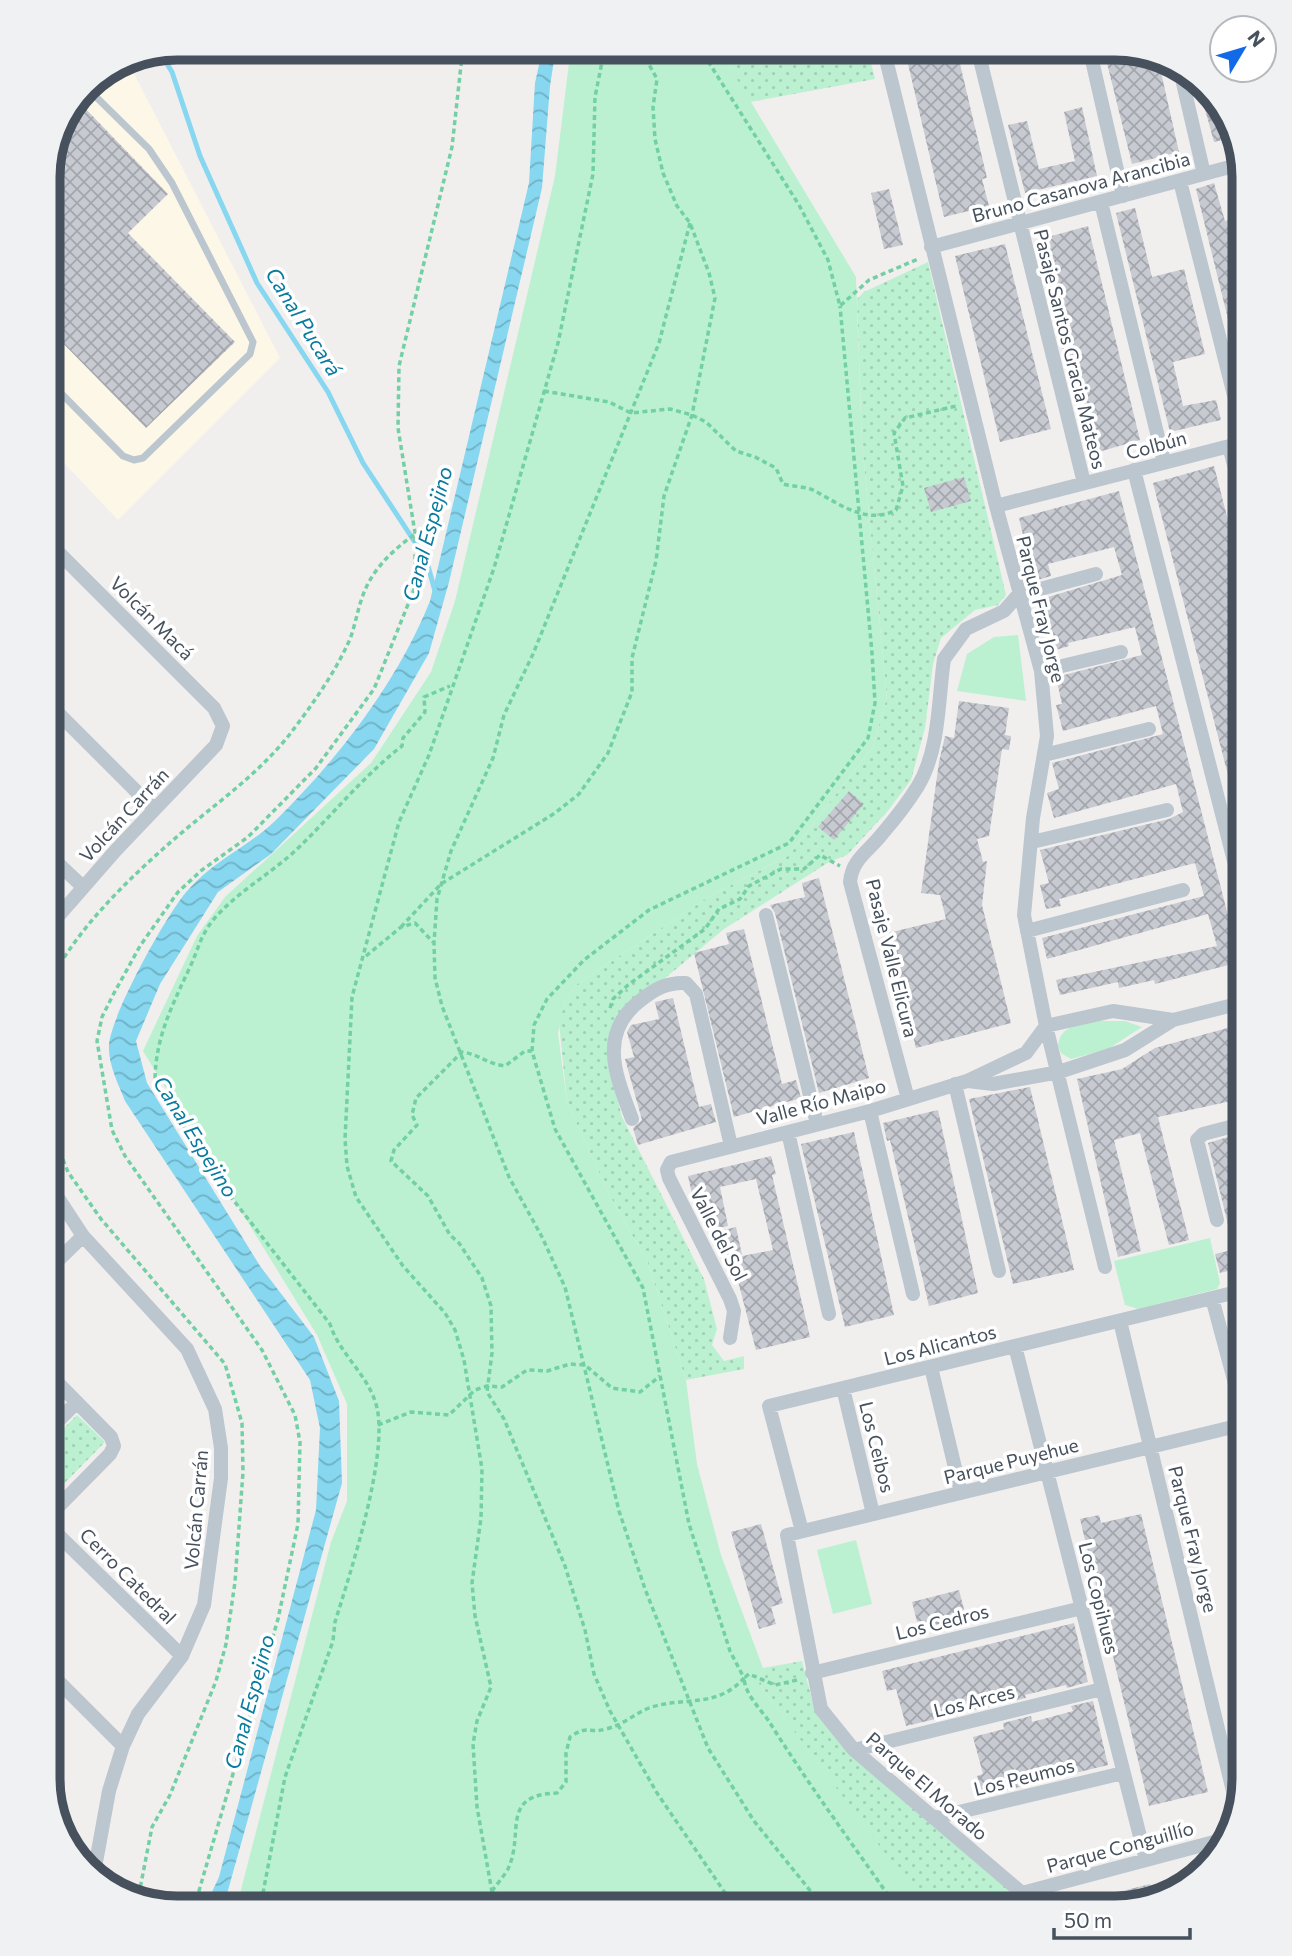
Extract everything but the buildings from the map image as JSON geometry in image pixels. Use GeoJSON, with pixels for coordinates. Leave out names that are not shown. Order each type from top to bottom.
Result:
{"type":"FeatureCollection","features":[{"type":"Feature","properties":{"kind":"street","name":"Parque Fray Jorge"},"geometry":{"type":"LineString","coordinates":[[886,60],[1018,595],[1041,671],[1046,736],[1024,915],[1046,1026],[1105,1267]]}},
{"type":"Feature","properties":{"kind":"street","name":"Pasaje Santos Gracia Mateos"},"geometry":{"type":"LineString","coordinates":[[980,60],[1084,483]]}},
{"type":"Feature","properties":{"kind":"street"},"geometry":{"type":"LineString","coordinates":[[1091,60],[1123,196]]}},
{"type":"Feature","properties":{"kind":"street"},"geometry":{"type":"LineString","coordinates":[[1182,81],[1204,174]]}},
{"type":"Feature","properties":{"kind":"street","name":"Bruno Casanova Arancibia"},"geometry":{"type":"LineString","coordinates":[[932,250],[1231,167]]}},
{"type":"Feature","properties":{"kind":"street"},"geometry":{"type":"LineString","coordinates":[[1180,181],[1232,388]]}},
{"type":"Feature","properties":{"kind":"street"},"geometry":{"type":"LineString","coordinates":[[1101,202],[1164,463]]}},
{"type":"Feature","properties":{"kind":"street","name":"Colbún"},"geometry":{"type":"LineString","coordinates":[[996,506],[1232,445]]}},
{"type":"Feature","properties":{"kind":"street"},"geometry":{"type":"LineString","coordinates":[[1228,446],[1232,460]]}},
{"type":"Feature","properties":{"kind":"street"},"geometry":{"type":"LineString","coordinates":[[1134,470],[1232,853]]}},
{"type":"Feature","properties":{"kind":"street","name":"Volcán Macá"},"geometry":{"type":"LineString","coordinates":[[60,554],[214,708],[223,726]]}},
{"type":"Feature","properties":{"kind":"street"},"geometry":{"type":"LineString","coordinates":[[1018,595],[1096,574]]}},
{"type":"Feature","properties":{"kind":"street","name":"Pasaje Valle Elicura"},"geometry":{"type":"LineString","coordinates":[[908,1099],[850,882],[851,872],[856,861],[882,835],[924,773],[935,737],[944,659],[950,648],[965,629],[1004,611],[1018,595]]}},
{"type":"Feature","properties":{"kind":"street"},"geometry":{"type":"LineString","coordinates":[[1041,671],[1121,652]]}},
{"type":"Feature","properties":{"kind":"street"},"geometry":{"type":"LineString","coordinates":[[60,715],[154,809]]}},
{"type":"Feature","properties":{"kind":"street","name":"Volcán Carrán"},"geometry":{"type":"LineString","coordinates":[[60,914],[154,809],[216,745],[223,726]]}},
{"type":"Feature","properties":{"kind":"street"},"geometry":{"type":"LineString","coordinates":[[1044,755],[1149,729]]}},
{"type":"Feature","properties":{"kind":"street"},"geometry":{"type":"LineString","coordinates":[[1032,842],[1167,810]]}},
{"type":"Feature","properties":{"kind":"street"},"geometry":{"type":"LineString","coordinates":[[60,865],[83,887]]}},
{"type":"Feature","properties":{"kind":"street"},"geometry":{"type":"LineString","coordinates":[[1027,931],[1183,890]]}},
{"type":"Feature","properties":{"kind":"street"},"geometry":{"type":"LineString","coordinates":[[766,915],[817,1124]]}},
{"type":"Feature","properties":{"kind":"street"},"geometry":{"type":"LineString","coordinates":[[632,1119],[616,1074],[614,1052],[621,1017],[661,986],[682,983],[690,985],[696,994],[731,1146]]}},
{"type":"Feature","properties":{"kind":"street"},"geometry":{"type":"LineString","coordinates":[[1046,1026],[1113,1011],[1174,1020],[1232,1005]]}},
{"type":"Feature","properties":{"kind":"street","name":"Valle Río Maipo"},"geometry":{"type":"LineString","coordinates":[[961,1083],[993,1084],[1059,1072],[1125,1050],[1174,1020]]}},
{"type":"Feature","properties":{"kind":"street","name":"Valle Río Maipo"},"geometry":{"type":"LineString","coordinates":[[684,1157],[870,1111],[961,1083],[1026,1053],[1046,1026]]}},
{"type":"Feature","properties":{"kind":"street"},"geometry":{"type":"LineString","coordinates":[[961,1083],[999,1271]]}},
{"type":"Feature","properties":{"kind":"street"},"geometry":{"type":"LineString","coordinates":[[870,1111],[913,1294]]}},
{"type":"Feature","properties":{"kind":"street"},"geometry":{"type":"LineString","coordinates":[[1216,1220],[1197,1140],[1203,1134],[1232,1126]]}},
{"type":"Feature","properties":{"kind":"street"},"geometry":{"type":"LineString","coordinates":[[788,1132],[829,1314]]}},
{"type":"Feature","properties":{"kind":"street","name":"Valle del Sol"},"geometry":{"type":"LineString","coordinates":[[684,1157],[671,1162],[667,1170],[730,1299],[734,1311],[730,1338]]}},
{"type":"Feature","properties":{"kind":"street","name":"Volcán Carrán"},"geometry":{"type":"LineString","coordinates":[[60,1201],[83,1236],[175,1333],[197,1366],[215,1409],[222,1463],[209,1585],[197,1624],[182,1656],[138,1714],[122,1746],[109,1791],[96,1864]]}},
{"type":"Feature","properties":{"kind":"street"},"geometry":{"type":"LineString","coordinates":[[60,1258],[83,1236]]}},
{"type":"Feature","properties":{"kind":"street","name":"Los Alicantos"},"geometry":{"type":"LineString","coordinates":[[802,1531],[769,1406],[1232,1293]]}},
{"type":"Feature","properties":{"kind":"street"},"geometry":{"type":"LineString","coordinates":[[1212,1298],[1232,1374]]}},
{"type":"Feature","properties":{"kind":"street","name":"Parque Fray Jorge"},"geometry":{"type":"LineString","coordinates":[[1120,1321],[1232,1785]]}},
{"type":"Feature","properties":{"kind":"street","name":"Los Copihues"},"geometry":{"type":"LineString","coordinates":[[1016,1346],[1146,1860]]}},
{"type":"Feature","properties":{"kind":"street"},"geometry":{"type":"LineString","coordinates":[[931,1367],[961,1493]]}},
{"type":"Feature","properties":{"kind":"street"},"geometry":{"type":"LineString","coordinates":[[60,1385],[111,1437],[113,1451],[60,1505]]}},
{"type":"Feature","properties":{"kind":"street","name":"Los Ceibos"},"geometry":{"type":"LineString","coordinates":[[843,1388],[873,1514]]}},
{"type":"Feature","properties":{"kind":"street"},"geometry":{"type":"LineString","coordinates":[[60,1419],[77,1402]]}},
{"type":"Feature","properties":{"kind":"street","name":"Parque Puyehue"},"geometry":{"type":"LineString","coordinates":[[787,1535],[1232,1426]]}},
{"type":"Feature","properties":{"kind":"street","name":"Parque El Morado"},"geometry":{"type":"LineString","coordinates":[[787,1535],[821,1709],[854,1750],[1022,1893]]}},
{"type":"Feature","properties":{"kind":"street","name":"Cerro Catedral"},"geometry":{"type":"LineString","coordinates":[[60,1537],[182,1656]]}},
{"type":"Feature","properties":{"kind":"street","name":"Los Cedros"},"geometry":{"type":"LineString","coordinates":[[812,1673],[1082,1608]]}},
{"type":"Feature","properties":{"kind":"street"},"geometry":{"type":"LineString","coordinates":[[60,1684],[122,1746]]}},
{"type":"Feature","properties":{"kind":"street","name":"Los Arces"},"geometry":{"type":"LineString","coordinates":[[854,1750],[1102,1689]]}},
{"type":"Feature","properties":{"kind":"street","name":"Los Peumos"},"geometry":{"type":"LineString","coordinates":[[934,1818],[1124,1773]]}},
{"type":"Feature","properties":{"kind":"street","name":"Parque Conguillío"},"geometry":{"type":"LineString","coordinates":[[1022,1893],[1214,1842]]}},
{"type":"Feature","properties":{"kind":"lane"},"geometry":{"type":"LineString","coordinates":[[60,392],[123,456],[134,460],[143,458],[250,354],[253,342],[173,183],[149,149],[94,95]]}},
{"type":"Feature","properties":{"kind":"path"},"geometry":{"type":"LineString","coordinates":[[198,1896],[278,1619],[298,1524],[300,1442],[295,1415],[262,1350],[125,1156],[112,1130],[97,1041],[102,1017],[139,946],[178,892],[248,837],[286,801],[316,768],[374,689],[415,587],[415,533],[398,428],[399,366],[452,147],[462,60]]}},
{"type":"Feature","properties":{"kind":"path"},"geometry":{"type":"LineString","coordinates":[[493,1896],[477,1807],[473,1744],[477,1721],[491,1687],[475,1616],[472,1583],[481,1518],[482,1469],[464,1360],[455,1330],[375,1227],[356,1197],[347,1166],[352,997],[364,957],[377,895],[399,822],[429,755],[495,568],[558,343],[593,174],[595,97],[602,60]]}},
{"type":"Feature","properties":{"kind":"path"},"geometry":{"type":"LineString","coordinates":[[364,957],[401,927],[441,884],[579,794],[608,753],[632,692],[632,658],[656,561],[664,496],[692,415],[715,298],[709,273],[690,223],[677,206],[663,173],[655,139],[653,107],[657,79],[647,60]]}},
{"type":"Feature","properties":{"kind":"path"},"geometry":{"type":"LineString","coordinates":[[707,60],[799,205],[828,260],[840,306],[875,703],[868,738],[789,843],[649,910],[584,960],[547,999],[534,1025],[532,1051],[555,1129],[643,1288],[689,1524],[730,1651],[744,1678],[745,1689],[807,1783],[889,1896]]}},
{"type":"Feature","properties":{"kind":"path"},"geometry":{"type":"LineString","coordinates":[[690,223],[659,343],[533,654],[504,715],[493,758],[451,851],[441,884],[434,943],[435,978],[442,1006],[509,1177],[542,1237],[565,1287],[586,1365],[619,1511],[645,1589],[708,1748],[754,1821],[815,1896]]}},
{"type":"Feature","properties":{"kind":"path"},"geometry":{"type":"LineString","coordinates":[[840,306],[869,280],[932,250]]}},
{"type":"Feature","properties":{"kind":"path"},"geometry":{"type":"LineString","coordinates":[[544,391],[609,402],[631,412],[670,409],[692,415],[706,422],[736,451],[776,468],[783,484],[814,490],[841,507],[871,517],[883,517],[896,510],[903,486],[894,433],[905,418],[970,402]]}},
{"type":"Feature","properties":{"kind":"path"},"geometry":{"type":"LineString","coordinates":[[60,968],[96,916],[117,894],[171,842],[260,769],[287,737],[316,699],[350,639],[363,594],[386,556],[415,533]]}},
{"type":"Feature","properties":{"kind":"path"},"geometry":{"type":"LineString","coordinates":[[262,1896],[285,1777],[316,1697],[376,1469],[377,1407],[351,1359],[334,1338],[330,1324],[209,1167],[193,1137],[155,1082],[155,1069],[165,1016],[198,943],[213,920],[254,881],[294,852],[402,746],[403,738],[425,712],[424,697],[452,685]]}},
{"type":"Feature","properties":{"kind":"path"},"geometry":{"type":"LineString","coordinates":[[621,1017],[609,1012],[613,999],[705,929],[719,909],[740,899],[749,886],[781,869],[804,869],[820,855],[851,872]]}},
{"type":"Feature","properties":{"kind":"path"},"geometry":{"type":"LineString","coordinates":[[401,927],[415,923],[434,943]]}},
{"type":"Feature","properties":{"kind":"path"},"geometry":{"type":"LineString","coordinates":[[462,1052],[474,1054],[490,1064],[505,1066],[525,1051],[532,1051]]}},
{"type":"Feature","properties":{"kind":"path"},"geometry":{"type":"LineString","coordinates":[[462,1052],[416,1098],[412,1115],[417,1125],[394,1150],[391,1161],[428,1196],[450,1235],[459,1243],[482,1278],[491,1306],[492,1353],[486,1392],[504,1419],[565,1566],[585,1630],[594,1674],[617,1723],[657,1793],[727,1896]]}},
{"type":"Feature","properties":{"kind":"path"},"geometry":{"type":"LineString","coordinates":[[60,1152],[68,1172],[101,1219],[225,1364],[242,1423],[243,1472],[235,1582],[226,1644],[216,1681],[170,1795],[152,1828],[140,1891]]}},
{"type":"Feature","properties":{"kind":"path"},"geometry":{"type":"LineString","coordinates":[[378,1425],[411,1412],[449,1415],[468,1396],[487,1386],[502,1387],[527,1370],[547,1371],[570,1364],[586,1365],[612,1388],[640,1392],[660,1376]]}},
{"type":"Feature","properties":{"kind":"path"},"geometry":{"type":"LineString","coordinates":[[492,1891],[508,1869],[516,1816],[522,1805],[541,1794],[557,1793],[566,1782],[566,1753],[570,1737],[583,1728],[605,1730],[617,1723],[625,1724],[651,1707],[679,1700],[691,1702],[724,1695],[749,1674],[775,1685],[787,1685],[812,1673]]}},
{"type":"Feature","properties":{"kind":"shaded area"},"geometry":{"type":"Polygon","coordinates":[[[132,69],[280,358],[118,520],[60,459],[60,169],[63,146],[84,105],[99,89],[132,69]]]}},
{"type":"Feature","properties":{"kind":"green space"},"geometry":{"type":"Polygon","coordinates":[[[569,60],[726,60],[856,277],[862,443],[887,697],[873,747],[788,856],[710,896],[576,985],[565,1003],[558,1033],[567,1102],[609,1194],[648,1263],[686,1380],[697,1464],[721,1555],[763,1668],[759,1684],[918,1896],[239,1896],[331,1542],[347,1501],[347,1404],[317,1335],[143,1051],[197,936],[225,897],[371,763],[431,672],[455,601],[555,176],[569,60]]]}},
{"type":"Feature","properties":{"kind":"green space"},"geometry":{"type":"Polygon","coordinates":[[[726,60],[870,60],[875,79],[750,102],[726,60]]]}},
{"type":"Feature","properties":{"kind":"green space"},"geometry":{"type":"Polygon","coordinates":[[[928,262],[1006,595],[998,605],[975,610],[941,638],[933,664],[925,728],[911,780],[887,812],[847,855],[829,862],[724,929],[640,999],[625,1016],[611,1074],[622,1117],[704,1279],[717,1329],[712,1345],[724,1361],[744,1356],[744,1369],[686,1380],[648,1263],[609,1194],[567,1102],[559,1023],[565,1003],[576,985],[710,896],[788,856],[873,747],[887,697],[862,443],[857,299],[864,292],[928,262]]]}},
{"type":"Feature","properties":{"kind":"green space"},"geometry":{"type":"Polygon","coordinates":[[[1018,635],[1026,701],[957,691],[967,654],[994,637],[1018,635]]]}},
{"type":"Feature","properties":{"kind":"green space"},"geometry":{"type":"Polygon","coordinates":[[[1099,1021],[1125,1021],[1142,1027],[1108,1049],[1071,1059],[1061,1053],[1058,1046],[1067,1029],[1099,1021]]]}},
{"type":"Feature","properties":{"kind":"green space"},"geometry":{"type":"Polygon","coordinates":[[[1210,1238],[1220,1283],[1217,1289],[1138,1309],[1125,1305],[1114,1261],[1210,1238]]]}},
{"type":"Feature","properties":{"kind":"green space"},"geometry":{"type":"Polygon","coordinates":[[[77,1415],[105,1442],[60,1488],[60,1432],[77,1415]]]}},
{"type":"Feature","properties":{"kind":"green space"},"geometry":{"type":"Polygon","coordinates":[[[856,1540],[872,1604],[833,1614],[817,1550],[856,1540]]]}},
{"type":"Feature","properties":{"kind":"green space"},"geometry":{"type":"Polygon","coordinates":[[[802,1661],[815,1711],[1014,1896],[917,1896],[759,1684],[763,1668],[802,1661]]]}},
{"type":"Feature","properties":{"kind":"water"},"geometry":{"type":"Polygon","coordinates":[[[540,60],[554,60],[542,188],[449,582],[429,653],[374,749],[271,854],[218,892],[160,984],[136,1041],[147,1083],[260,1266],[314,1337],[339,1401],[342,1483],[226,1896],[210,1896],[219,1877],[316,1510],[320,1428],[310,1380],[125,1101],[112,1066],[109,1045],[129,989],[154,941],[179,902],[208,871],[275,821],[343,746],[401,661],[430,601],[529,183],[535,83],[540,60]]]}},
{"type":"Feature","properties":{"kind":"waterway","name":"Canal Pucará"},"geometry":{"type":"LineString","coordinates":[[165,61],[172,72],[200,156],[257,283],[328,392],[363,463],[426,559],[435,591]]}},
{"type":"Feature","properties":{"kind":"water label","name":"Canal Espejino"},"geometry":{"type":"Point","coordinates":[428,534]}},
{"type":"Feature","properties":{"kind":"water label","name":"Canal Espejino"},"geometry":{"type":"Point","coordinates":[195,1137]}},
{"type":"Feature","properties":{"kind":"water label","name":"Canal Espejino"},"geometry":{"type":"Point","coordinates":[250,1702]}}]}
